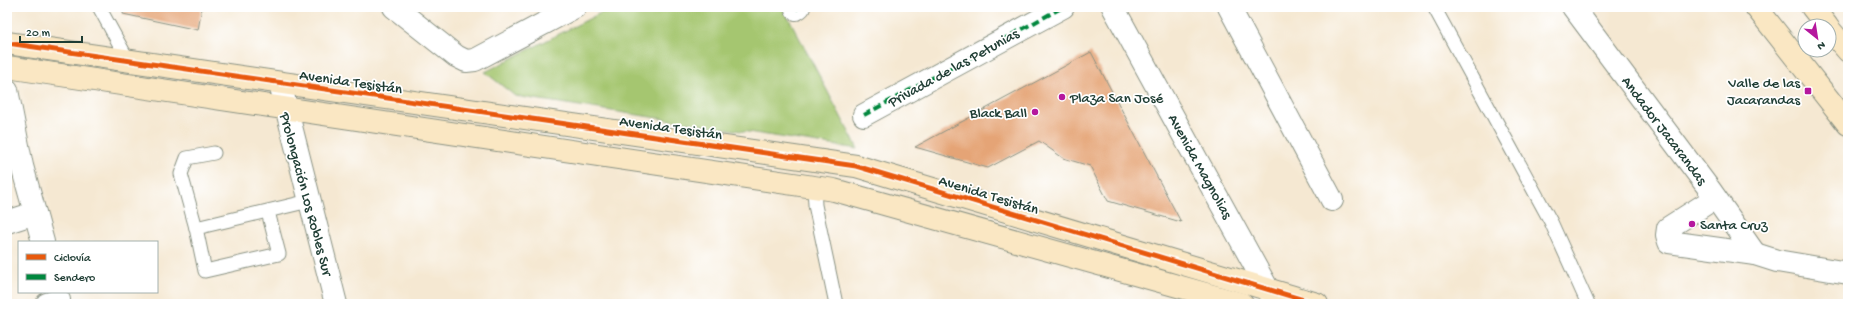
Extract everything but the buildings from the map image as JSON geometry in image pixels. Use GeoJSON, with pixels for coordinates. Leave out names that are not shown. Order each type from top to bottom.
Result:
{"type":"FeatureCollection","features":[{"type":"Feature","properties":{"kind":"street"},"geometry":{"type":"LineString","coordinates":[[394,7],[456,56],[466,61],[475,60],[575,7]]}},
{"type":"Feature","properties":{"kind":"street","name":"Privada de las Petunias"},"geometry":{"type":"LineString","coordinates":[[864,115],[1063,7]]}},
{"type":"Feature","properties":{"kind":"street","name":"Avenida Magnolias"},"geometry":{"type":"LineString","coordinates":[[1113,7],[1273,297]]}},
{"type":"Feature","properties":{"kind":"street"},"geometry":{"type":"LineString","coordinates":[[1229,7],[1332,200]]}},
{"type":"Feature","properties":{"kind":"street","name":"Andador Jacarandas"},"geometry":{"type":"LineString","coordinates":[[1573,7],[1755,254]]}},
{"type":"Feature","properties":{"kind":"street"},"geometry":{"type":"LineString","coordinates":[[1756,7],[1848,124]]}},
{"type":"Feature","properties":{"kind":"street"},"geometry":{"type":"LineString","coordinates":[[1812,7],[1821,18]]}},
{"type":"Feature","properties":{"kind":"street"},"geometry":{"type":"LineString","coordinates":[[1837,38],[1848,51]]}},
{"type":"Feature","properties":{"kind":"street","name":"Avenida Tesistán"},"geometry":{"type":"LineString","coordinates":[[7,43],[856,166],[1273,297],[1317,304]]}},
{"type":"Feature","properties":{"kind":"street"},"geometry":{"type":"LineString","coordinates":[[7,67],[814,187],[863,197],[1199,299],[1242,304]]}},
{"type":"Feature","properties":{"kind":"street","name":"Prolongación Los Robles Sur"},"geometry":{"type":"LineString","coordinates":[[280,83],[285,109],[336,304]]}},
{"type":"Feature","properties":{"kind":"street"},"geometry":{"type":"LineString","coordinates":[[7,90],[22,166],[43,241]]}},
{"type":"Feature","properties":{"kind":"street"},"geometry":{"type":"LineString","coordinates":[[629,160],[631,133]]}},
{"type":"Feature","properties":{"kind":"street"},"geometry":{"type":"LineString","coordinates":[[1715,198],[1668,228],[1667,235],[1669,242],[1755,254],[1777,261],[1848,273]]}},
{"type":"Feature","properties":{"kind":"street"},"geometry":{"type":"LineString","coordinates":[[7,222],[35,213]]}},
{"type":"Feature","properties":{"kind":"lane"},"geometry":{"type":"LineString","coordinates":[[99,7],[128,60]]}},
{"type":"Feature","properties":{"kind":"lane"},"geometry":{"type":"LineString","coordinates":[[1434,7],[1551,222],[1588,304]]}},
{"type":"Feature","properties":{"kind":"lane"},"geometry":{"type":"LineString","coordinates":[[214,152],[187,158],[181,174],[196,228],[205,271],[279,254],[268,212]]}},
{"type":"Feature","properties":{"kind":"lane"},"geometry":{"type":"LineString","coordinates":[[814,187],[815,206],[836,304]]}},
{"type":"Feature","properties":{"kind":"lane"},"geometry":{"type":"LineString","coordinates":[[196,228],[268,212],[309,200]]}},
{"type":"Feature","properties":{"kind":"green space"},"geometry":{"type":"Polygon","coordinates":[[[612,7],[783,7],[858,149],[515,96],[485,72],[612,7]]]}},
{"type":"Feature","properties":{"kind":"marked path"},"geometry":{"type":"LineString","coordinates":[[864,115],[1063,7]]}},
{"type":"Feature","properties":{"kind":"cycle path"},"geometry":{"type":"LineString","coordinates":[[7,43],[856,166],[1317,304]]}},
{"type":"Feature","properties":{"kind":"place","name":"Valle de las Jacarandas"},"geometry":{"type":"Point","coordinates":[1808,91]}},
{"type":"Feature","properties":{"kind":"place","name":"Plaza San José"},"geometry":{"type":"Point","coordinates":[1062,97]}},
{"type":"Feature","properties":{"kind":"place","name":"Black Ball"},"geometry":{"type":"Point","coordinates":[1035,112]}},
{"type":"Feature","properties":{"kind":"place","name":"Santa Cruz"},"geometry":{"type":"Point","coordinates":[1692,224]}}]}
